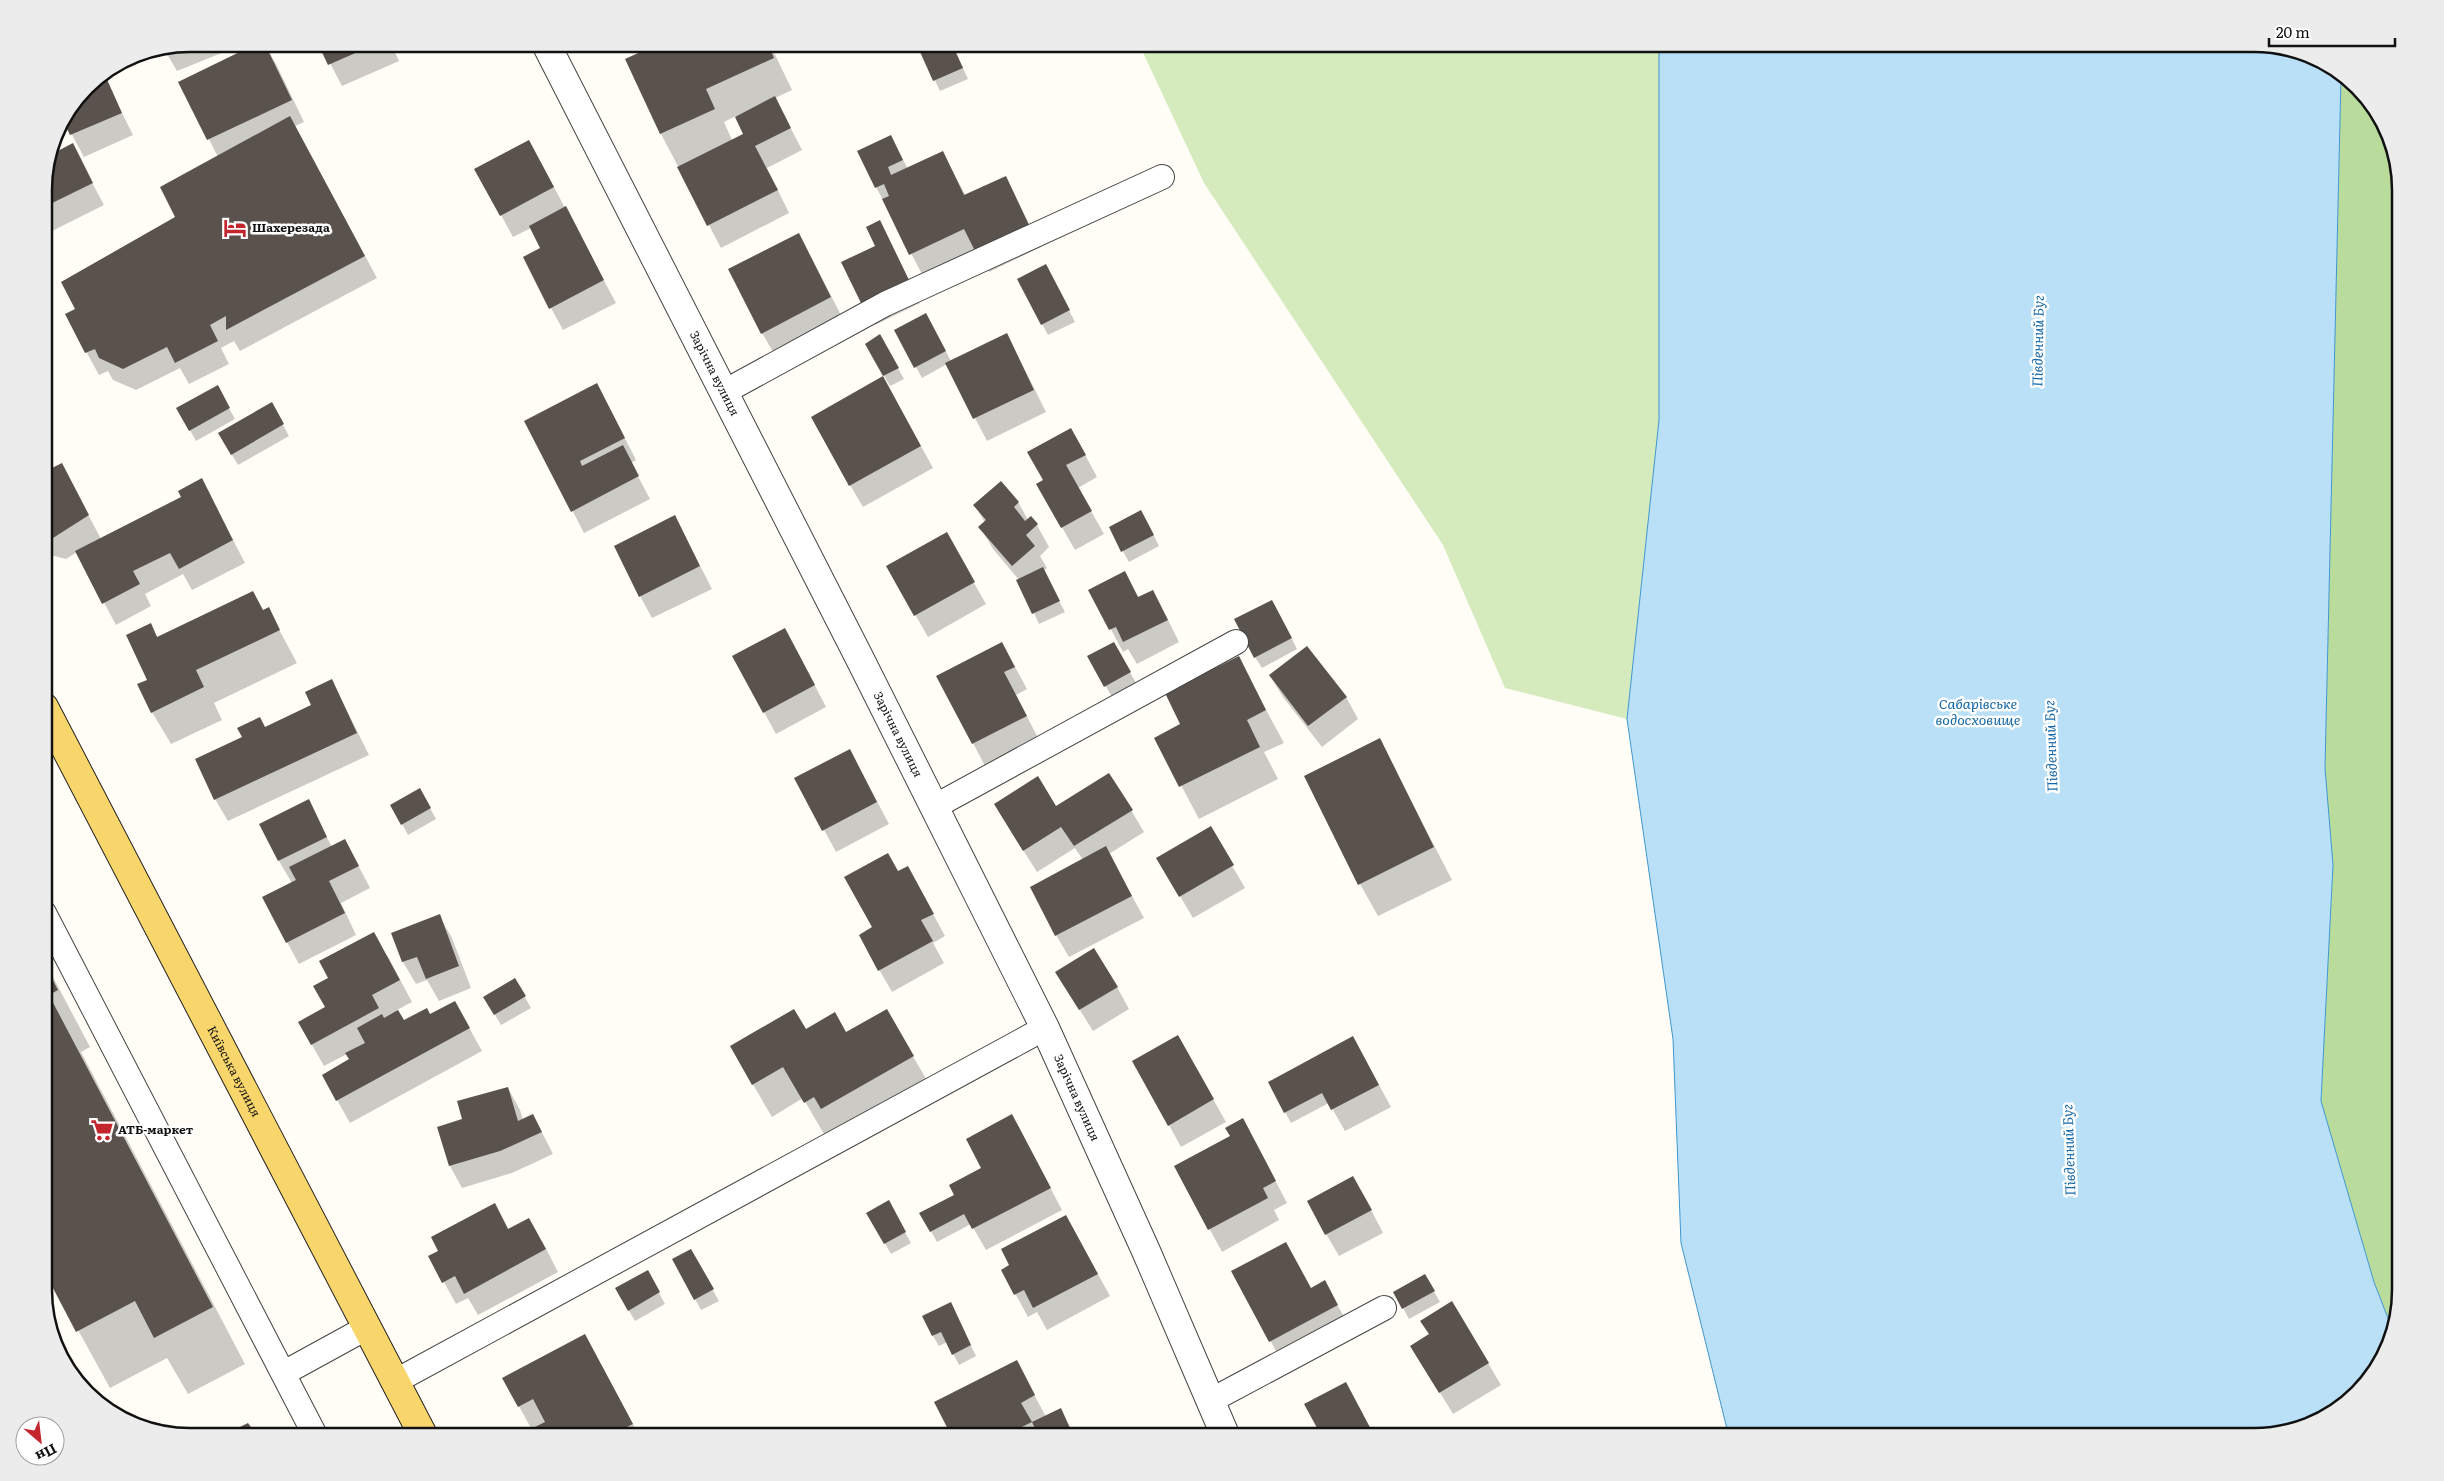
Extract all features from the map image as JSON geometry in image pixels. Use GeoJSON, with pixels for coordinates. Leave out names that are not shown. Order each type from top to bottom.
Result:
{"type":"FeatureCollection","features":[{"type":"Feature","properties":{"kind":"main road","name":"Київська вулиця"},"geometry":{"type":"LineString","coordinates":[[53,724],[420,1428]]}},
{"type":"Feature","properties":{"kind":"street","name":"Зарічна вулиця"},"geometry":{"type":"LineString","coordinates":[[550,52],[1045,1028],[1146,1251],[1222,1428]]}},
{"type":"Feature","properties":{"kind":"lane"},"geometry":{"type":"LineString","coordinates":[[724,392],[885,304],[1162,177]]}},
{"type":"Feature","properties":{"kind":"lane"},"geometry":{"type":"LineString","coordinates":[[934,807],[1236,642]]}},
{"type":"Feature","properties":{"kind":"lane"},"geometry":{"type":"LineString","coordinates":[[53,929],[312,1428]]}},
{"type":"Feature","properties":{"kind":"lane"},"geometry":{"type":"LineString","coordinates":[[396,1381],[1045,1028]]}},
{"type":"Feature","properties":{"kind":"lane"},"geometry":{"type":"LineString","coordinates":[[1210,1400],[1384,1308]]}},
{"type":"Feature","properties":{"kind":"lane"},"geometry":{"type":"LineString","coordinates":[[284,1373],[368,1327]]}},
{"type":"Feature","properties":{"kind":"green space"},"geometry":{"type":"Polygon","coordinates":[[[1143,52],[1659,52],[1659,420],[1627,719],[1505,688],[1443,545],[1204,183],[1143,52]]]}},
{"type":"Feature","properties":{"kind":"green space"},"geometry":{"type":"Polygon","coordinates":[[[2341,83],[2357,99],[2377,129],[2389,163],[2391,181],[2392,1291],[2388,1319],[2374,1282],[2321,1101],[2333,865],[2325,768],[2341,83]]]}},
{"type":"Feature","properties":{"kind":"water","name":"Сабарівське водосховище"},"geometry":{"type":"Polygon","coordinates":[[[1659,52],[2254,52],[2290,57],[2307,63],[2341,83],[2325,768],[2333,865],[2321,1101],[2374,1282],[2388,1319],[2381,1344],[2373,1360],[2363,1375],[2338,1400],[2307,1418],[2290,1424],[2254,1428],[1727,1428],[1681,1243],[1673,1039],[1627,719],[1659,420],[1659,52]]]}},
{"type":"Feature","properties":{"kind":"building"},"geometry":{"type":"Polygon","coordinates":[[[240,52],[269,52],[292,100],[207,140],[178,82],[240,52]]]}},
{"type":"Feature","properties":{"kind":"building"},"geometry":{"type":"Polygon","coordinates":[[[322,52],[358,52],[328,65],[322,52]]]}},
{"type":"Feature","properties":{"kind":"building"},"geometry":{"type":"Polygon","coordinates":[[[640,52],[771,52],[774,58],[706,89],[715,109],[660,134],[625,59],[640,52]]]}},
{"type":"Feature","properties":{"kind":"building"},"geometry":{"type":"Polygon","coordinates":[[[920,52],[956,52],[963,68],[933,81],[920,52]]]}},
{"type":"Feature","properties":{"kind":"building"},"geometry":{"type":"Polygon","coordinates":[[[107,80],[122,113],[70,135],[67,129],[81,106],[107,80]]]}},
{"type":"Feature","properties":{"kind":"building"},"geometry":{"type":"Polygon","coordinates":[[[775,96],[791,128],[755,146],[778,190],[707,226],[677,167],[743,134],[735,117],[775,96]]]}},
{"type":"Feature","properties":{"kind":"building"},"geometry":{"type":"Polygon","coordinates":[[[290,116],[365,256],[226,330],[226,316],[210,325],[218,341],[175,363],[167,347],[123,369],[99,358],[95,349],[85,353],[65,314],[75,309],[61,282],[175,217],[160,187],[290,116]]]}},
{"type":"Feature","properties":{"kind":"building"},"geometry":{"type":"Polygon","coordinates":[[[891,135],[903,160],[888,167],[891,175],[943,151],[964,195],[1006,176],[1029,225],[975,251],[964,229],[909,255],[882,199],[889,196],[884,184],[875,188],[857,151],[891,135]]]}},
{"type":"Feature","properties":{"kind":"building"},"geometry":{"type":"Polygon","coordinates":[[[529,140],[554,187],[500,216],[474,169],[529,140]]]}},
{"type":"Feature","properties":{"kind":"building"},"geometry":{"type":"Polygon","coordinates":[[[73,143],[93,183],[53,203],[53,181],[58,151],[73,143]]]}},
{"type":"Feature","properties":{"kind":"building"},"geometry":{"type":"Polygon","coordinates":[[[566,206],[604,280],[549,309],[523,257],[540,248],[529,226],[566,206]]]}},
{"type":"Feature","properties":{"kind":"building"},"geometry":{"type":"Polygon","coordinates":[[[880,220],[909,280],[861,303],[841,262],[875,246],[866,227],[880,220]]]}},
{"type":"Feature","properties":{"kind":"building"},"geometry":{"type":"Polygon","coordinates":[[[799,233],[831,297],[761,334],[728,269],[799,233]]]}},
{"type":"Feature","properties":{"kind":"building"},"geometry":{"type":"Polygon","coordinates":[[[1046,264],[1070,310],[1041,325],[1017,279],[1046,264]]]}},
{"type":"Feature","properties":{"kind":"building"},"geometry":{"type":"Polygon","coordinates":[[[926,313],[946,351],[914,368],[894,330],[926,313]]]}},
{"type":"Feature","properties":{"kind":"building"},"geometry":{"type":"Polygon","coordinates":[[[1007,333],[1034,390],[973,419],[945,363],[1007,333]]]}},
{"type":"Feature","properties":{"kind":"building"},"geometry":{"type":"Polygon","coordinates":[[[880,334],[899,368],[883,376],[865,344],[880,334]]]}},
{"type":"Feature","properties":{"kind":"building"},"geometry":{"type":"Polygon","coordinates":[[[883,376],[921,446],[849,486],[811,417],[883,376]]]}},
{"type":"Feature","properties":{"kind":"building"},"geometry":{"type":"Polygon","coordinates":[[[597,383],[625,438],[580,461],[582,466],[623,445],[639,476],[571,512],[524,421],[597,383]]]}},
{"type":"Feature","properties":{"kind":"building"},"geometry":{"type":"Polygon","coordinates":[[[218,385],[230,408],[189,431],[176,408],[218,385]]]}},
{"type":"Feature","properties":{"kind":"building"},"geometry":{"type":"Polygon","coordinates":[[[272,402],[284,424],[231,455],[218,433],[272,402]]]}},
{"type":"Feature","properties":{"kind":"building"},"geometry":{"type":"Polygon","coordinates":[[[1071,428],[1086,455],[1066,465],[1092,511],[1061,528],[1036,484],[1043,480],[1027,452],[1071,428]]]}},
{"type":"Feature","properties":{"kind":"building"},"geometry":{"type":"Polygon","coordinates":[[[62,463],[89,515],[53,538],[53,468],[62,463]]]}},
{"type":"Feature","properties":{"kind":"building"},"geometry":{"type":"Polygon","coordinates":[[[202,478],[233,540],[179,569],[170,553],[133,571],[140,584],[102,604],[75,551],[181,497],[178,491],[202,478]]]}},
{"type":"Feature","properties":{"kind":"building"},"geometry":{"type":"Polygon","coordinates":[[[1001,481],[1019,502],[1014,507],[1025,521],[1031,516],[1038,524],[1026,535],[1035,546],[1012,566],[978,527],[986,520],[973,505],[1001,481]]]}},
{"type":"Feature","properties":{"kind":"building"},"geometry":{"type":"Polygon","coordinates":[[[1141,510],[1154,535],[1121,552],[1109,527],[1141,510]]]}},
{"type":"Feature","properties":{"kind":"building"},"geometry":{"type":"Polygon","coordinates":[[[675,515],[700,566],[639,597],[614,546],[675,515]]]}},
{"type":"Feature","properties":{"kind":"building"},"geometry":{"type":"Polygon","coordinates":[[[947,532],[975,582],[914,616],[886,566],[947,532]]]}},
{"type":"Feature","properties":{"kind":"building"},"geometry":{"type":"Polygon","coordinates":[[[1043,567],[1060,601],[1032,614],[1016,580],[1043,567]]]}},
{"type":"Feature","properties":{"kind":"building"},"geometry":{"type":"Polygon","coordinates":[[[1125,571],[1138,597],[1153,590],[1168,620],[1123,642],[1116,627],[1109,630],[1088,590],[1125,571]]]}},
{"type":"Feature","properties":{"kind":"building"},"geometry":{"type":"Polygon","coordinates":[[[253,591],[263,610],[269,607],[280,630],[196,670],[204,687],[151,713],[137,684],[147,680],[126,635],[151,623],[157,637],[253,591]]]}},
{"type":"Feature","properties":{"kind":"building"},"geometry":{"type":"Polygon","coordinates":[[[1272,600],[1292,638],[1254,658],[1234,619],[1272,600]]]}},
{"type":"Feature","properties":{"kind":"building"},"geometry":{"type":"Polygon","coordinates":[[[785,628],[815,685],[763,713],[732,656],[785,628]]]}},
{"type":"Feature","properties":{"kind":"building"},"geometry":{"type":"Polygon","coordinates":[[[1002,642],[1015,667],[1004,672],[1027,716],[972,744],[936,676],[1002,642]]]}},
{"type":"Feature","properties":{"kind":"building"},"geometry":{"type":"Polygon","coordinates":[[[1114,642],[1131,672],[1104,687],[1087,656],[1114,642]]]}},
{"type":"Feature","properties":{"kind":"building"},"geometry":{"type":"Polygon","coordinates":[[[1307,646],[1347,697],[1308,726],[1269,675],[1307,646]]]}},
{"type":"Feature","properties":{"kind":"building"},"geometry":{"type":"Polygon","coordinates":[[[1239,656],[1266,710],[1247,720],[1260,747],[1179,787],[1154,738],[1180,724],[1165,693],[1239,656]]]}},
{"type":"Feature","properties":{"kind":"building"},"geometry":{"type":"Polygon","coordinates":[[[332,679],[357,733],[214,800],[195,759],[242,737],[237,728],[260,717],[265,727],[311,705],[305,692],[332,679]]]}},
{"type":"Feature","properties":{"kind":"building"},"geometry":{"type":"Polygon","coordinates":[[[1380,738],[1434,847],[1358,885],[1304,776],[1380,738]]]}},
{"type":"Feature","properties":{"kind":"building"},"geometry":{"type":"Polygon","coordinates":[[[850,749],[877,802],[822,831],[794,778],[850,749]]]}},
{"type":"Feature","properties":{"kind":"building"},"geometry":{"type":"Polygon","coordinates":[[[1109,773],[1133,810],[1074,846],[1061,827],[1023,851],[994,804],[1038,776],[1056,806],[1109,773]]]}},
{"type":"Feature","properties":{"kind":"building"},"geometry":{"type":"Polygon","coordinates":[[[420,788],[431,808],[401,825],[390,805],[420,788]]]}},
{"type":"Feature","properties":{"kind":"building"},"geometry":{"type":"Polygon","coordinates":[[[309,799],[327,837],[278,861],[259,824],[309,799]]]}},
{"type":"Feature","properties":{"kind":"building"},"geometry":{"type":"Polygon","coordinates":[[[1211,826],[1234,865],[1179,897],[1156,858],[1211,826]]]}},
{"type":"Feature","properties":{"kind":"building"},"geometry":{"type":"Polygon","coordinates":[[[345,839],[359,866],[329,881],[345,913],[286,943],[262,897],[296,880],[289,867],[345,839]]]}},
{"type":"Feature","properties":{"kind":"building"},"geometry":{"type":"Polygon","coordinates":[[[1106,846],[1132,896],[1055,936],[1030,887],[1106,846]]]}},
{"type":"Feature","properties":{"kind":"building"},"geometry":{"type":"Polygon","coordinates":[[[888,853],[898,871],[908,866],[934,914],[921,920],[933,941],[878,971],[859,935],[872,927],[844,877],[888,853]]]}},
{"type":"Feature","properties":{"kind":"building"},"geometry":{"type":"Polygon","coordinates":[[[440,914],[459,966],[426,979],[417,957],[402,962],[391,933],[440,914]]]}},
{"type":"Feature","properties":{"kind":"building"},"geometry":{"type":"Polygon","coordinates":[[[374,932],[400,980],[372,995],[379,1008],[311,1045],[298,1022],[325,1007],[313,986],[328,978],[319,961],[374,932]]]}},
{"type":"Feature","properties":{"kind":"building"},"geometry":{"type":"Polygon","coordinates":[[[1094,948],[1118,987],[1079,1010],[1055,972],[1094,948]]]}},
{"type":"Feature","properties":{"kind":"building"},"geometry":{"type":"Polygon","coordinates":[[[515,978],[526,996],[494,1015],[483,997],[515,978]]]}},
{"type":"Feature","properties":{"kind":"building"},"geometry":{"type":"Polygon","coordinates":[[[53,980],[58,990],[53,993],[53,980]]]}},
{"type":"Feature","properties":{"kind":"building"},"geometry":{"type":"Polygon","coordinates":[[[455,1001],[470,1028],[336,1101],[322,1075],[349,1059],[345,1053],[365,1043],[357,1028],[382,1014],[384,1018],[398,1010],[404,1020],[427,1008],[430,1014],[455,1001]]]}},
{"type":"Feature","properties":{"kind":"building"},"geometry":{"type":"Polygon","coordinates":[[[53,1003],[213,1307],[154,1338],[135,1301],[76,1332],[53,1288],[53,1003]]]}},
{"type":"Feature","properties":{"kind":"building"},"geometry":{"type":"Polygon","coordinates":[[[794,1009],[806,1029],[835,1012],[846,1032],[887,1009],[914,1056],[821,1109],[814,1097],[804,1103],[783,1067],[752,1085],[730,1046],[794,1009]]]}},
{"type":"Feature","properties":{"kind":"building"},"geometry":{"type":"Polygon","coordinates":[[[1178,1035],[1214,1099],[1168,1126],[1132,1061],[1178,1035]]]}},
{"type":"Feature","properties":{"kind":"building"},"geometry":{"type":"Polygon","coordinates":[[[1353,1036],[1379,1085],[1331,1110],[1322,1093],[1284,1113],[1268,1082],[1353,1036]]]}},
{"type":"Feature","properties":{"kind":"building"},"geometry":{"type":"Polygon","coordinates":[[[508,1087],[518,1121],[533,1114],[542,1132],[500,1151],[449,1166],[437,1127],[462,1119],[457,1101],[508,1087]]]}},
{"type":"Feature","properties":{"kind":"building"},"geometry":{"type":"Polygon","coordinates":[[[1012,1114],[1051,1188],[972,1229],[964,1214],[930,1232],[919,1213],[954,1195],[949,1185],[981,1168],[966,1139],[1012,1114]]]}},
{"type":"Feature","properties":{"kind":"building"},"geometry":{"type":"Polygon","coordinates":[[[1243,1118],[1276,1181],[1263,1188],[1268,1198],[1208,1230],[1174,1166],[1230,1136],[1225,1128],[1243,1118]]]}},
{"type":"Feature","properties":{"kind":"building"},"geometry":{"type":"Polygon","coordinates":[[[1353,1176],[1372,1210],[1325,1235],[1307,1201],[1353,1176]]]}},
{"type":"Feature","properties":{"kind":"building"},"geometry":{"type":"Polygon","coordinates":[[[889,1200],[906,1232],[884,1244],[866,1213],[889,1200]]]}},
{"type":"Feature","properties":{"kind":"building"},"geometry":{"type":"Polygon","coordinates":[[[495,1203],[508,1229],[529,1218],[546,1249],[464,1294],[455,1276],[442,1283],[428,1256],[438,1251],[431,1237],[495,1203]]]}},
{"type":"Feature","properties":{"kind":"building"},"geometry":{"type":"Polygon","coordinates":[[[1066,1215],[1098,1274],[1033,1308],[1024,1290],[1014,1295],[1001,1270],[1009,1265],[1001,1249],[1066,1215]]]}},
{"type":"Feature","properties":{"kind":"building"},"geometry":{"type":"Polygon","coordinates":[[[1286,1242],[1311,1288],[1325,1280],[1338,1305],[1269,1342],[1231,1271],[1286,1242]]]}},
{"type":"Feature","properties":{"kind":"building"},"geometry":{"type":"Polygon","coordinates":[[[691,1249],[714,1289],[694,1300],[672,1259],[691,1249]]]}},
{"type":"Feature","properties":{"kind":"building"},"geometry":{"type":"Polygon","coordinates":[[[648,1270],[660,1292],[628,1311],[615,1288],[648,1270]]]}},
{"type":"Feature","properties":{"kind":"building"},"geometry":{"type":"Polygon","coordinates":[[[1425,1274],[1435,1291],[1402,1309],[1393,1292],[1425,1274]]]}},
{"type":"Feature","properties":{"kind":"building"},"geometry":{"type":"Polygon","coordinates":[[[1452,1301],[1489,1363],[1439,1393],[1410,1346],[1429,1334],[1420,1321],[1452,1301]]]}},
{"type":"Feature","properties":{"kind":"building"},"geometry":{"type":"Polygon","coordinates":[[[951,1302],[971,1345],[952,1355],[941,1332],[932,1336],[922,1316],[951,1302]]]}},
{"type":"Feature","properties":{"kind":"building"},"geometry":{"type":"Polygon","coordinates":[[[585,1334],[633,1424],[625,1428],[533,1428],[545,1422],[533,1399],[518,1407],[502,1378],[585,1334]]]}},
{"type":"Feature","properties":{"kind":"building"},"geometry":{"type":"Polygon","coordinates":[[[1017,1360],[1035,1395],[1021,1403],[1032,1422],[1020,1428],[947,1428],[934,1402],[1017,1360]]]}},
{"type":"Feature","properties":{"kind":"building"},"geometry":{"type":"Polygon","coordinates":[[[1346,1382],[1370,1428],[1317,1428],[1304,1404],[1346,1382]]]}},
{"type":"Feature","properties":{"kind":"building"},"geometry":{"type":"Polygon","coordinates":[[[1061,1408],[1070,1428],[1035,1428],[1032,1422],[1061,1408]]]}},
{"type":"Feature","properties":{"kind":"building"},"geometry":{"type":"Polygon","coordinates":[[[248,1423],[252,1428],[238,1428],[248,1423]]]}},
{"type":"Feature","properties":{"kind":"place","name":"Шахерезада"},"geometry":{"type":"Point","coordinates":[235,228]}},
{"type":"Feature","properties":{"kind":"place","name":"АТБ-маркет"},"geometry":{"type":"Point","coordinates":[102,1130]}},
{"type":"Feature","properties":{"kind":"water label","name":"Південний Буг"},"geometry":{"type":"Point","coordinates":[2038,341]}},
{"type":"Feature","properties":{"kind":"water label","name":"Південний Буг"},"geometry":{"type":"Point","coordinates":[2051,746]}},
{"type":"Feature","properties":{"kind":"water label","name":"Південний Буг"},"geometry":{"type":"Point","coordinates":[2069,1150]}}]}
